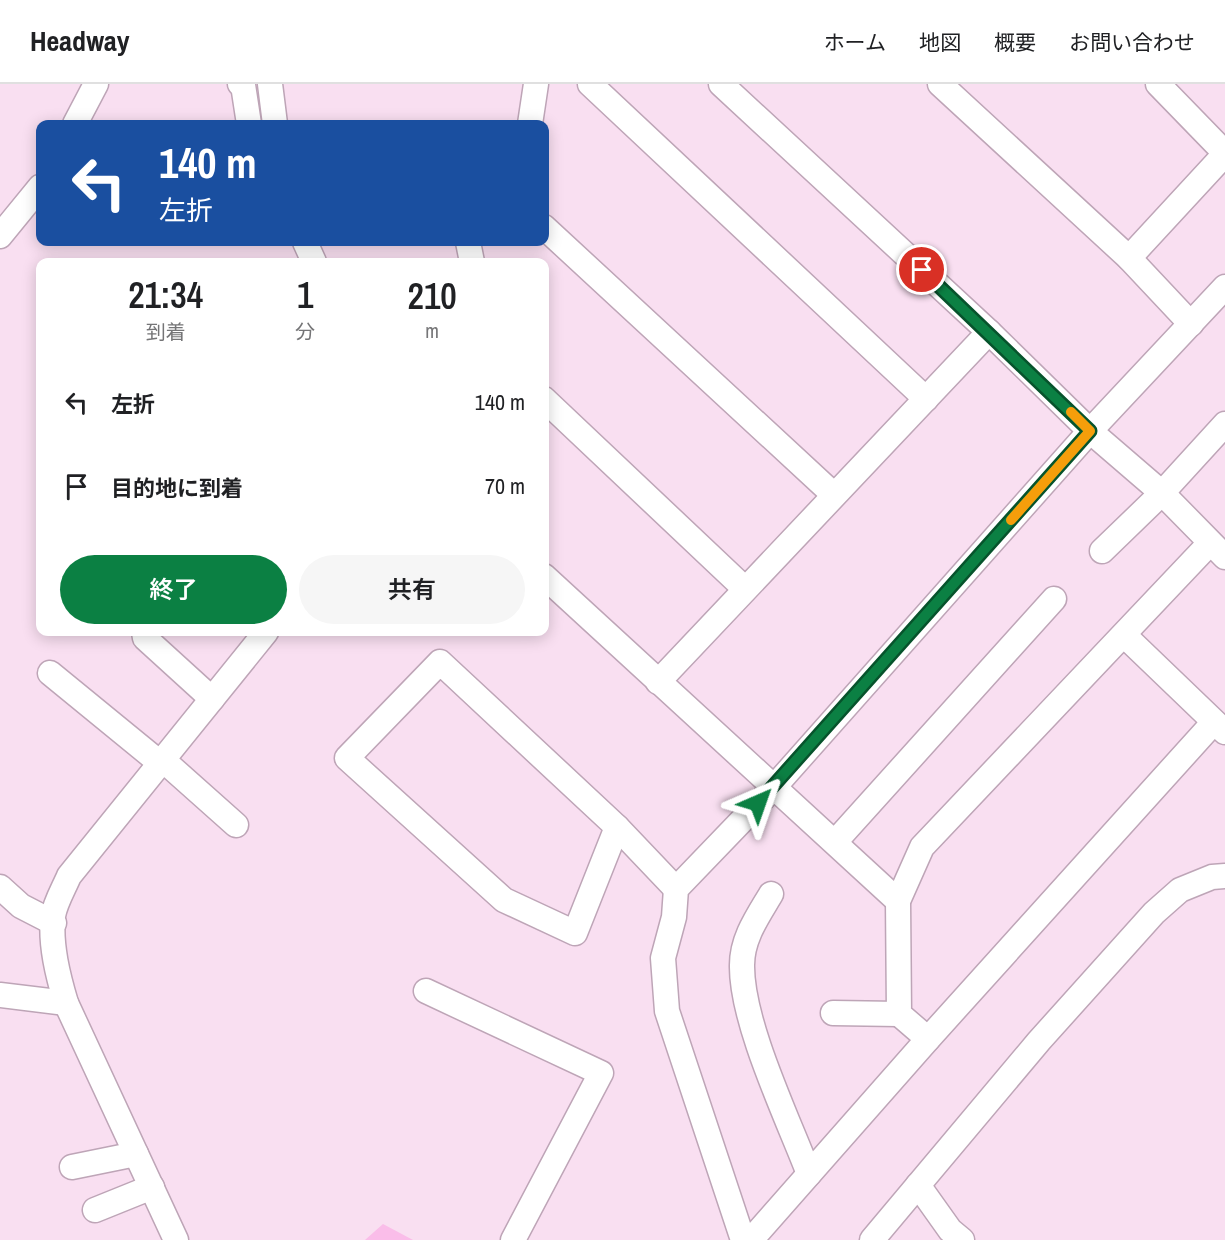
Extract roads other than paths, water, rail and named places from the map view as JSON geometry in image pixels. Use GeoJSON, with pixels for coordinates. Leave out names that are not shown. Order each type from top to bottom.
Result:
{"type":"FeatureCollection","features":[{"type":"Feature","properties":{"kind":"street"},"geometry":{"type":"LineString","coordinates":[[77,120],[96,84]]}},
{"type":"Feature","properties":{"kind":"street"},"geometry":{"type":"LineString","coordinates":[[240,84],[243,85],[248,120]]}},
{"type":"Feature","properties":{"kind":"street"},"geometry":{"type":"LineString","coordinates":[[270,84],[274,120]]}},
{"type":"Feature","properties":{"kind":"street"},"geometry":{"type":"LineString","coordinates":[[531,120],[536,84]]}},
{"type":"Feature","properties":{"kind":"street"},"geometry":{"type":"LineString","coordinates":[[590,84],[926,399]]}},
{"type":"Feature","properties":{"kind":"street"},"geometry":{"type":"LineString","coordinates":[[721,84],[989,332],[1090,431],[1162,493],[1218,550],[1124,635],[922,847],[898,901],[899,1014]]}},
{"type":"Feature","properties":{"kind":"street"},"geometry":{"type":"LineString","coordinates":[[940,84],[1130,258],[1191,324]]}},
{"type":"Feature","properties":{"kind":"street"},"geometry":{"type":"LineString","coordinates":[[1130,258],[1225,153],[1158,84]]}},
{"type":"Feature","properties":{"kind":"street"},"geometry":{"type":"LineString","coordinates":[[0,236],[36,192]]}},
{"type":"Feature","properties":{"kind":"street"},"geometry":{"type":"LineString","coordinates":[[549,232],[834,495]]}},
{"type":"Feature","properties":{"kind":"street"},"geometry":{"type":"LineString","coordinates":[[743,1240],[668,1011],[663,958],[674,917],[676,889],[775,786],[1090,431],[1225,287]]}},
{"type":"Feature","properties":{"kind":"street"},"geometry":{"type":"LineString","coordinates":[[658,682],[744,588],[989,332]]}},
{"type":"Feature","properties":{"kind":"street"},"geometry":{"type":"LineString","coordinates":[[549,404],[744,588]]}},
{"type":"Feature","properties":{"kind":"street"},"geometry":{"type":"LineString","coordinates":[[1102,551],[1162,493],[1225,424]]}},
{"type":"Feature","properties":{"kind":"street"},"geometry":{"type":"LineString","coordinates":[[549,581],[898,901]]}},
{"type":"Feature","properties":{"kind":"street"},"geometry":{"type":"LineString","coordinates":[[835,842],[1054,599]]}},
{"type":"Feature","properties":{"kind":"street"},"geometry":{"type":"LineString","coordinates":[[751,1240],[928,1039],[1220,727],[1124,635]]}},
{"type":"Feature","properties":{"kind":"street"},"geometry":{"type":"LineString","coordinates":[[145,636],[212,699]]}},
{"type":"Feature","properties":{"kind":"street"},"geometry":{"type":"LineString","coordinates":[[176,1240],[66,1003],[58,978],[53,914],[69,876],[263,636]]}},
{"type":"Feature","properties":{"kind":"street"},"geometry":{"type":"LineString","coordinates":[[617,827],[575,933],[504,900],[347,758],[440,662],[617,827],[676,889]]}},
{"type":"Feature","properties":{"kind":"street"},"geometry":{"type":"LineString","coordinates":[[50,673],[236,825]]}},
{"type":"Feature","properties":{"kind":"street"},"geometry":{"type":"LineString","coordinates":[[872,1240],[1039,1041],[1154,913],[1180,890],[1212,877],[1225,876]]}},
{"type":"Feature","properties":{"kind":"street"},"geometry":{"type":"LineString","coordinates":[[0,887],[21,906],[54,923]]}},
{"type":"Feature","properties":{"kind":"street"},"geometry":{"type":"LineString","coordinates":[[771,894],[748,932],[741,964],[745,994],[766,1061],[809,1174]]}},
{"type":"Feature","properties":{"kind":"street"},"geometry":{"type":"LineString","coordinates":[[426,991],[601,1073],[513,1240]]}},
{"type":"Feature","properties":{"kind":"street"},"geometry":{"type":"LineString","coordinates":[[0,995],[66,1003]]}},
{"type":"Feature","properties":{"kind":"street"},"geometry":{"type":"LineString","coordinates":[[833,1014],[899,1014],[928,1039]]}},
{"type":"Feature","properties":{"kind":"street"},"geometry":{"type":"LineString","coordinates":[[72,1167],[136,1155]]}},
{"type":"Feature","properties":{"kind":"street"},"geometry":{"type":"LineString","coordinates":[[918,1185],[950,1230],[962,1240]]}},
{"type":"Feature","properties":{"kind":"street"},"geometry":{"type":"LineString","coordinates":[[95,1210],[152,1187]]}}]}
